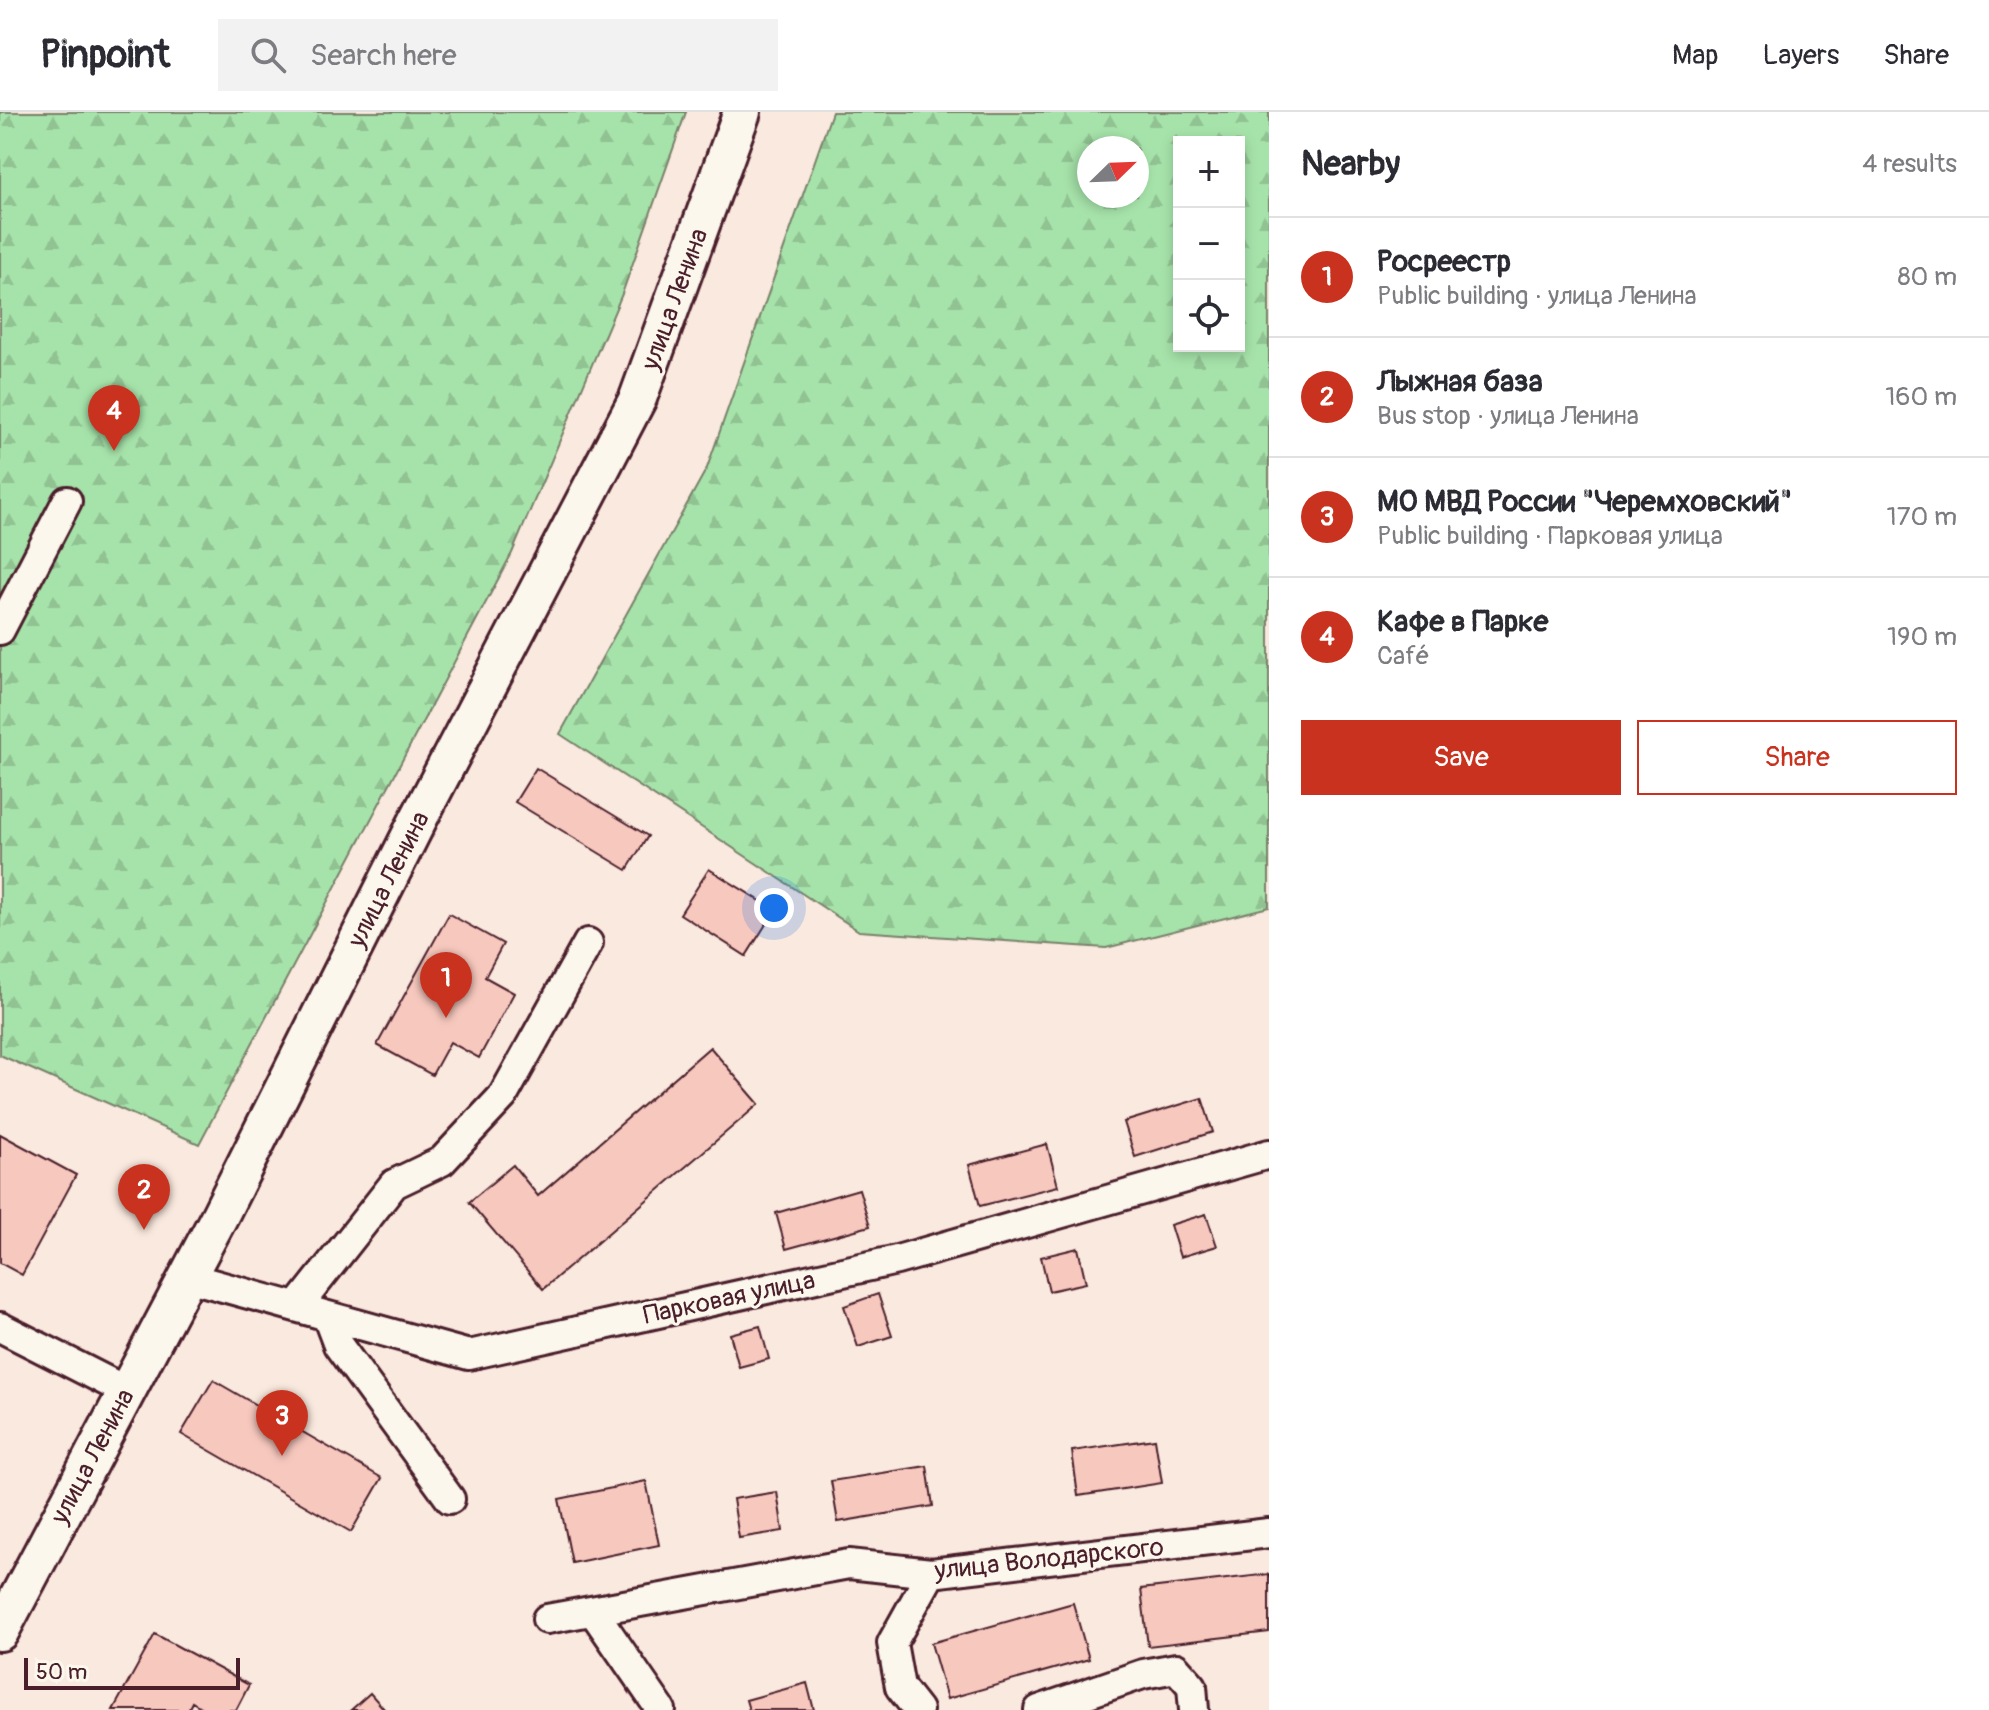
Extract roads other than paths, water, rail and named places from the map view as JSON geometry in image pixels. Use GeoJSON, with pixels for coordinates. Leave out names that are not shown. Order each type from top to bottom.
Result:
{"type":"FeatureCollection","features":[{"type":"Feature","properties":{"kind":"main road","name":"улица Ленина"},"geometry":{"type":"LineString","coordinates":[[0,1632],[187,1277],[419,818],[638,398],[742,112]]}},
{"type":"Feature","properties":{"kind":"street"},"geometry":{"type":"LineString","coordinates":[[0,630],[67,501]]}},
{"type":"Feature","properties":{"kind":"street"},"geometry":{"type":"LineString","coordinates":[[297,1307],[394,1184],[442,1161],[503,1096],[588,943]]}},
{"type":"Feature","properties":{"kind":"street","name":"Парковая улица"},"geometry":{"type":"LineString","coordinates":[[187,1277],[469,1355],[897,1260],[1269,1154]]}},
{"type":"Feature","properties":{"kind":"street"},"geometry":{"type":"LineString","coordinates":[[327,1316],[338,1345],[450,1499]]}},
{"type":"Feature","properties":{"kind":"street"},"geometry":{"type":"LineString","coordinates":[[0,1327],[126,1391]]}},
{"type":"Feature","properties":{"kind":"street","name":"улица Володарского"},"geometry":{"type":"LineString","coordinates":[[547,1619],[849,1564],[931,1573],[1269,1533]]}},
{"type":"Feature","properties":{"kind":"street"},"geometry":{"type":"LineString","coordinates":[[918,1710],[900,1687],[892,1643],[931,1573]]}},
{"type":"Feature","properties":{"kind":"street"},"geometry":{"type":"LineString","coordinates":[[593,1611],[661,1710]]}},
{"type":"Feature","properties":{"kind":"street"},"geometry":{"type":"LineString","coordinates":[[1039,1710],[1143,1674],[1176,1668],[1192,1686],[1194,1710]]}},
{"type":"Feature","properties":{"kind":"place","name":"Кафе в Парке"},"geometry":{"type":"Point","coordinates":[114,451]}},
{"type":"Feature","properties":{"kind":"place","name":"Росреестр"},"geometry":{"type":"Point","coordinates":[446,1018]}},
{"type":"Feature","properties":{"kind":"place","name":"Лыжная база"},"geometry":{"type":"Point","coordinates":[144,1230]}},
{"type":"Feature","properties":{"kind":"place","name":"МО МВД России \"Черемховский\""},"geometry":{"type":"Point","coordinates":[282,1456]}}]}
